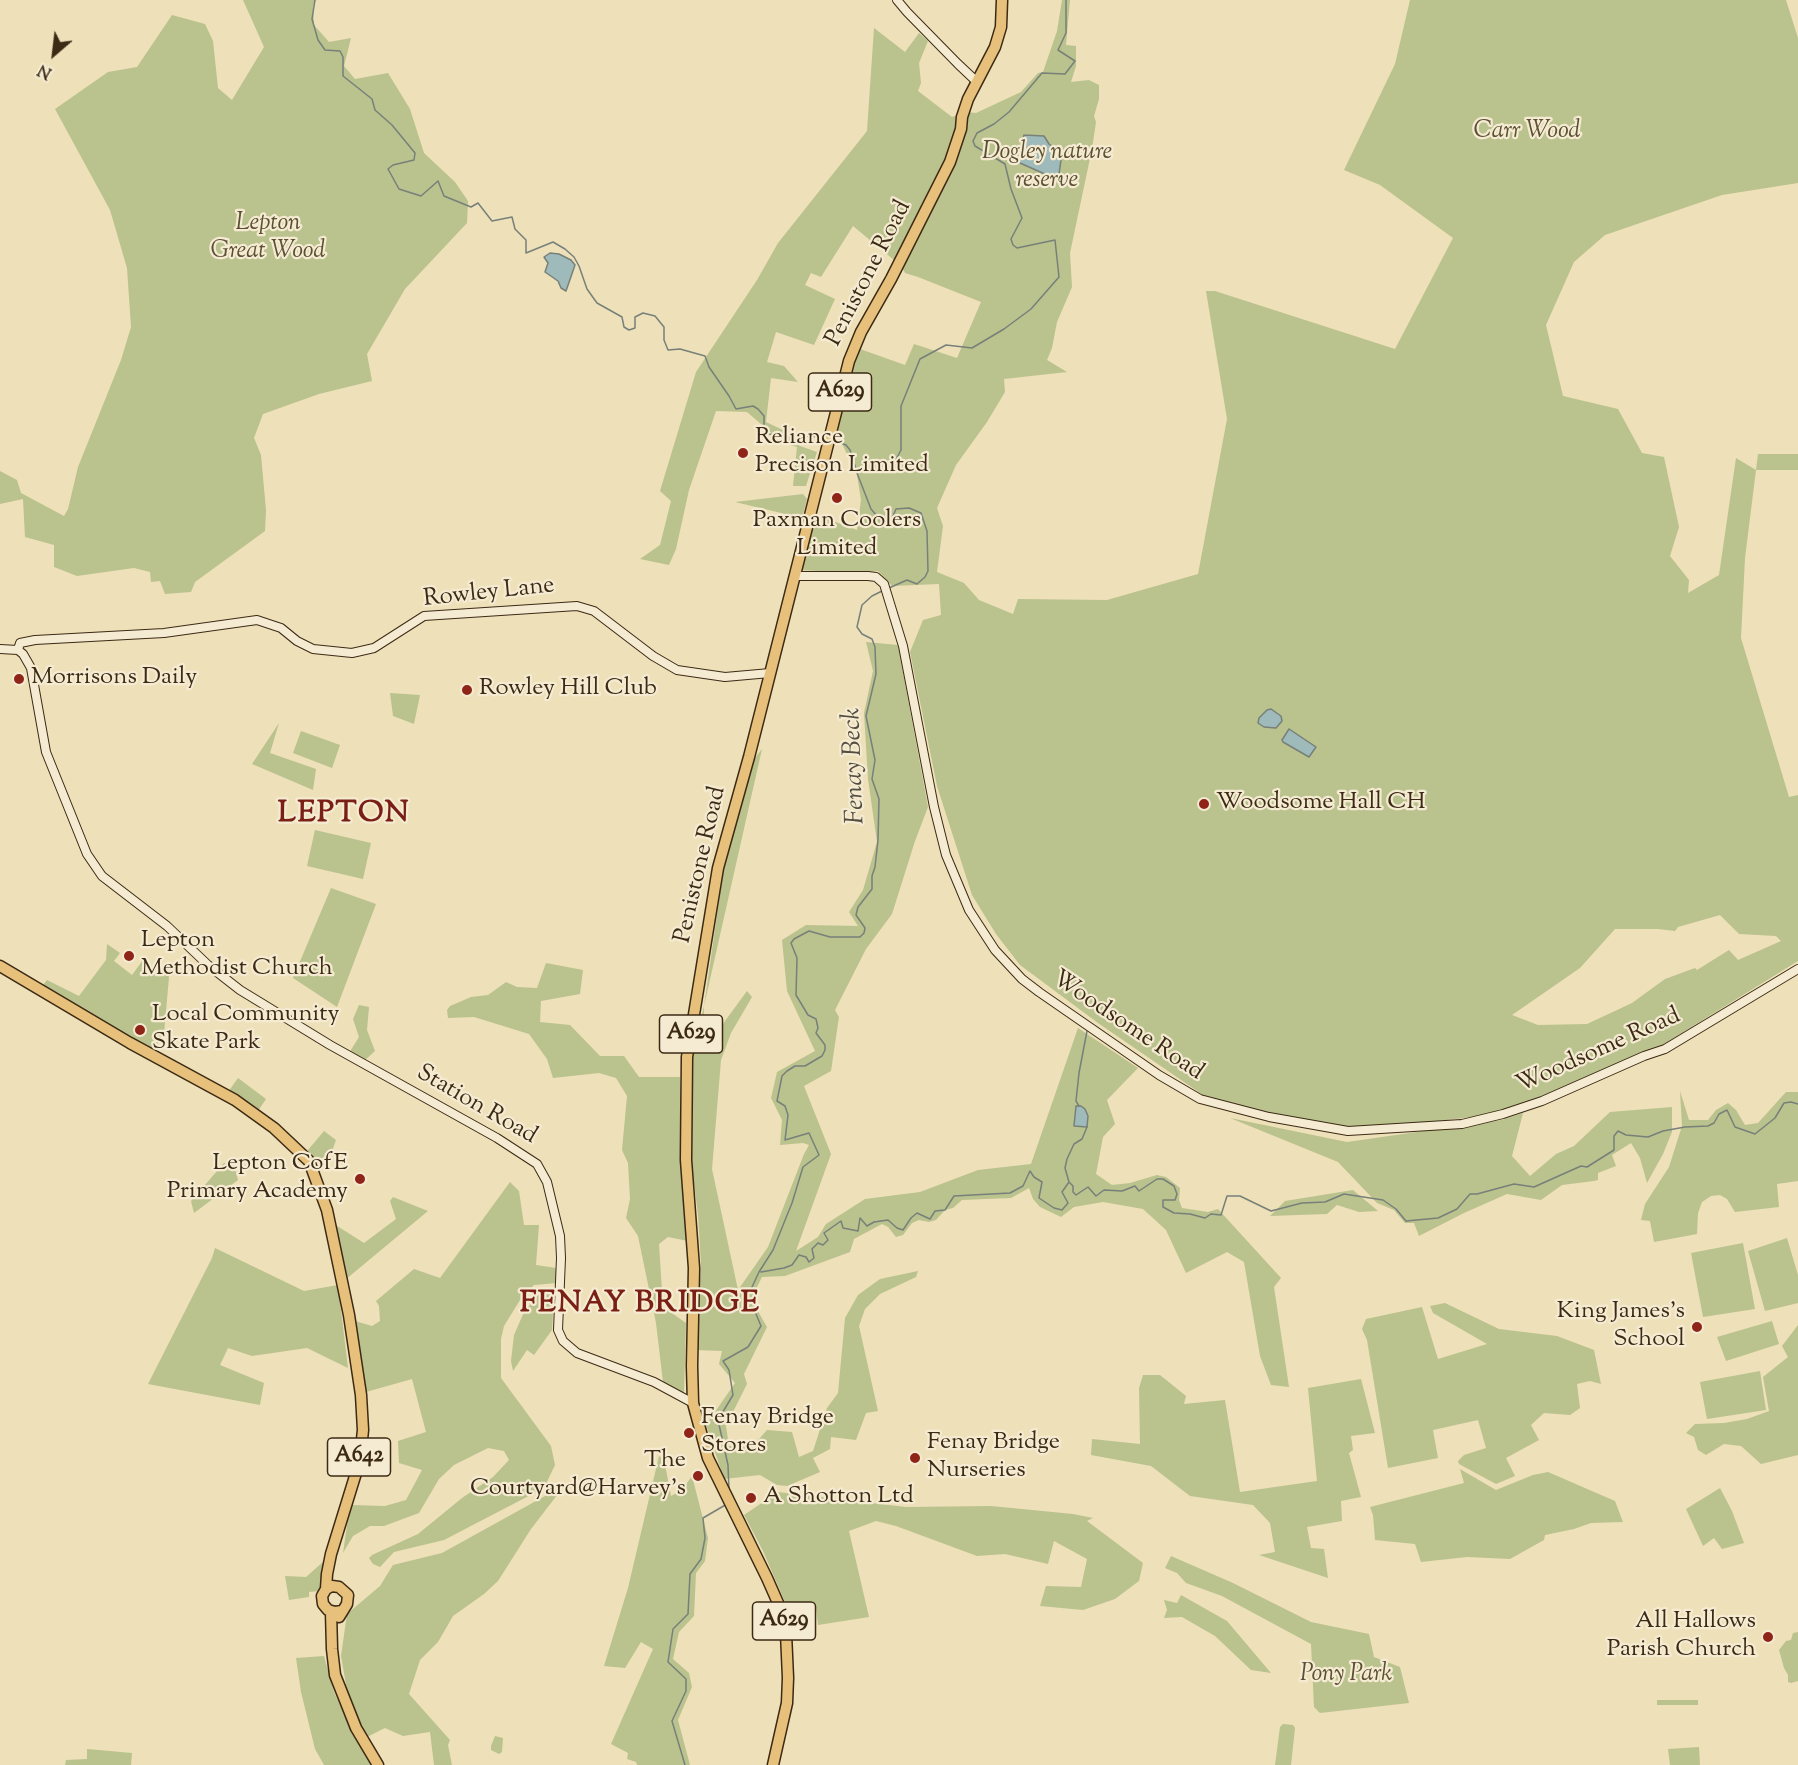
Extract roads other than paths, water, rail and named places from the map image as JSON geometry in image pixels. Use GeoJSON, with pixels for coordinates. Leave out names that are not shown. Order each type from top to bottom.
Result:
{"type":"FeatureCollection","features":[{"type":"Feature","properties":{"kind":"highway","name":"Penistone Road"},"geometry":{"type":"LineString","coordinates":[[773,1765],[787,1703],[786,1633],[777,1599],[708,1458],[693,1403],[694,1268],[686,1160],[687,1057],[717,868],[749,757],[849,361],[861,332],[891,279],[950,162],[968,99],[995,47],[1001,27],[1002,0]]}},
{"type":"Feature","properties":{"kind":"highway","name":"A642"},"geometry":{"type":"LineString","coordinates":[[0,961],[34,986]]}},
{"type":"Feature","properties":{"kind":"highway","name":"A642"},"geometry":{"type":"LineString","coordinates":[[0,966],[174,1068],[235,1100],[274,1128],[309,1161],[327,1210],[349,1315],[361,1395],[363,1430],[356,1473],[327,1574],[330,1588],[322,1600],[325,1607],[336,1611]]}},
{"type":"Feature","properties":{"kind":"highway","name":"A642"},"geometry":{"type":"LineString","coordinates":[[330,1588],[343,1588],[348,1595],[347,1604],[336,1611],[333,1632],[332,1659],[340,1689],[356,1728],[378,1765]]}},
{"type":"Feature","properties":{"kind":"street"},"geometry":{"type":"LineString","coordinates":[[897,0],[976,81]]}},
{"type":"Feature","properties":{"kind":"street","name":"Woodsome Road"},"geometry":{"type":"LineString","coordinates":[[795,576],[873,576],[884,584],[903,645],[934,807],[946,855],[957,885],[981,930],[1006,964],[1038,992],[1159,1075],[1200,1099],[1269,1117],[1348,1131],[1462,1124],[1542,1101],[1665,1049],[1798,969]]}},
{"type":"Feature","properties":{"kind":"street","name":"Rowley Lane"},"geometry":{"type":"LineString","coordinates":[[0,649],[18,650],[20,643],[35,640],[164,633],[257,620],[281,628],[297,641],[314,649],[352,653],[374,648],[424,616],[577,606],[594,611],[653,656],[676,670],[725,677],[770,673]]}},
{"type":"Feature","properties":{"kind":"street","name":"Station Road"},"geometry":{"type":"LineString","coordinates":[[18,650],[31,668],[46,752],[87,854],[102,876],[167,926],[208,965],[240,990],[330,1045],[497,1138],[537,1164],[547,1182],[560,1236],[558,1330],[563,1341],[577,1353],[654,1382],[693,1403]]}},
{"type":"Feature","properties":{"kind":"water"},"geometry":{"type":"Polygon","coordinates":[[[1024,135],[1044,136],[1049,144],[1062,153],[1059,174],[1047,175],[1011,159],[1021,146],[1024,135]]]}},
{"type":"Feature","properties":{"kind":"water"},"geometry":{"type":"Polygon","coordinates":[[[550,253],[559,254],[571,260],[575,265],[566,291],[561,288],[558,281],[545,272],[548,263],[544,257],[550,253]]]}},
{"type":"Feature","properties":{"kind":"water"},"geometry":{"type":"Polygon","coordinates":[[[1271,709],[1281,716],[1282,721],[1276,728],[1264,727],[1258,723],[1259,718],[1271,709]]]}},
{"type":"Feature","properties":{"kind":"water"},"geometry":{"type":"Polygon","coordinates":[[[1289,729],[1316,747],[1309,757],[1283,742],[1289,729]]]}},
{"type":"Feature","properties":{"kind":"water"},"geometry":{"type":"Polygon","coordinates":[[[1076,1106],[1085,1109],[1088,1116],[1087,1127],[1074,1126],[1076,1106]]]}},
{"type":"Feature","properties":{"kind":"waterway"},"geometry":{"type":"LineString","coordinates":[[315,0],[312,19],[318,40],[325,50],[340,51],[343,57],[343,76],[372,99],[375,110],[392,125],[415,153],[414,160],[393,165],[388,169],[399,189],[421,196],[438,181],[444,196],[471,207],[478,203],[492,221],[512,217],[515,229],[526,240],[526,253],[553,242],[565,249],[574,257],[587,289],[597,303],[622,317],[624,327],[629,330],[635,328],[635,317],[643,313],[655,316],[664,327],[664,340],[668,350],[680,349],[705,356],[709,367],[736,409],[753,406],[758,409],[764,416],[764,426],[768,434],[821,437]]}},
{"type":"Feature","properties":{"kind":"waterway"},"geometry":{"type":"LineString","coordinates":[[889,588],[907,580],[917,584],[925,577],[928,571],[927,531],[921,513],[909,508],[896,509],[890,523],[884,524],[871,509],[857,473],[866,470],[881,471],[892,467],[901,450],[901,406],[920,359],[946,345],[972,348],[1031,309],[1059,277],[1055,240],[1017,248],[1013,245],[1011,239],[1022,218],[1005,164],[975,146],[973,141],[977,133],[994,124],[1009,112],[1042,73],[1065,74],[1075,61],[1058,50],[1066,33],[1066,0]]}},
{"type":"Feature","properties":{"kind":"waterway"},"geometry":{"type":"LineString","coordinates":[[833,440],[846,445],[850,450],[857,472]]}},
{"type":"Feature","properties":{"kind":"waterway","name":"Fenay Beck"},"geometry":{"type":"LineString","coordinates":[[729,1490],[728,1465],[718,1420],[733,1395],[729,1370],[723,1361],[748,1347],[761,1326],[756,1314],[745,1302],[759,1272],[773,1250],[792,1203],[803,1167],[819,1155],[809,1133],[785,1140],[788,1115],[785,1106],[777,1101],[782,1076],[795,1066],[805,1066],[822,1056],[825,1050],[825,1045],[816,1033],[818,1028],[816,1019],[808,1015],[796,995],[797,958],[791,943],[809,931],[830,937],[860,937],[865,928],[856,915],[858,907],[872,889],[878,840],[879,799],[872,779],[875,760],[866,716],[876,674],[875,647],[872,639],[862,634],[857,627],[862,605],[882,591]]}},
{"type":"Feature","properties":{"kind":"waterway"},"geometry":{"type":"LineString","coordinates":[[1079,1106],[1076,1101],[1087,1031]]}},
{"type":"Feature","properties":{"kind":"waterway"},"geometry":{"type":"LineString","coordinates":[[761,1272],[792,1265],[799,1255],[806,1257],[809,1262],[814,1258],[812,1249],[818,1243],[823,1245],[828,1240],[824,1233],[841,1221],[843,1228],[858,1231],[860,1218],[867,1226],[874,1222],[888,1220],[903,1230],[917,1213],[930,1219],[935,1211],[945,1210],[954,1196],[1010,1193],[1023,1186],[1030,1171],[1042,1182],[1039,1198],[1054,1208],[1062,1210],[1068,1203],[1062,1192],[1069,1182],[1076,1195],[1088,1187],[1096,1196],[1104,1190],[1122,1191],[1135,1186],[1139,1191],[1157,1179],[1163,1179],[1174,1186],[1177,1194],[1175,1200],[1163,1200],[1163,1207],[1174,1213],[1205,1218],[1211,1214],[1221,1215],[1227,1196],[1240,1196],[1271,1211],[1302,1203],[1325,1202],[1344,1194],[1383,1200],[1396,1209],[1406,1221],[1438,1218],[1457,1209],[1470,1194],[1514,1184],[1534,1187],[1581,1166],[1587,1167],[1614,1150],[1614,1136],[1618,1131],[1626,1135],[1648,1137],[1663,1131],[1708,1126],[1714,1123],[1719,1114],[1727,1110],[1735,1127],[1755,1134],[1775,1118],[1784,1103],[1798,1104]]}},
{"type":"Feature","properties":{"kind":"waterway"},"geometry":{"type":"LineString","coordinates":[[1069,1182],[1065,1168],[1067,1159],[1074,1144],[1082,1139],[1087,1127]]}},
{"type":"Feature","properties":{"kind":"waterway","name":"Fenay Beck"},"geometry":{"type":"LineString","coordinates":[[685,1765],[672,1721],[686,1691],[686,1679],[668,1662],[673,1629],[688,1614],[690,1574],[701,1559],[705,1538],[703,1518],[727,1504]]}},
{"type":"Feature","properties":{"kind":"place","name":"Reliance Precison Limited"},"geometry":{"type":"Point","coordinates":[743,453]}},
{"type":"Feature","properties":{"kind":"place","name":"Paxman Coolers Limited"},"geometry":{"type":"Point","coordinates":[837,498]}},
{"type":"Feature","properties":{"kind":"place","name":"Morrisons Daily"},"geometry":{"type":"Point","coordinates":[19,679]}},
{"type":"Feature","properties":{"kind":"place","name":"Rowley Hill Club"},"geometry":{"type":"Point","coordinates":[467,690]}},
{"type":"Feature","properties":{"kind":"place","name":"Woodsome Hall CH"},"geometry":{"type":"Point","coordinates":[1204,804]}},
{"type":"Feature","properties":{"kind":"place","name":"Lepton Methodist Church"},"geometry":{"type":"Point","coordinates":[129,956]}},
{"type":"Feature","properties":{"kind":"place","name":"Local Community Skate Park"},"geometry":{"type":"Point","coordinates":[140,1030]}},
{"type":"Feature","properties":{"kind":"place","name":"Lepton CofE Primary Academy"},"geometry":{"type":"Point","coordinates":[360,1179]}},
{"type":"Feature","properties":{"kind":"place","name":"King James's School"},"geometry":{"type":"Point","coordinates":[1697,1327]}},
{"type":"Feature","properties":{"kind":"place","name":"Fenay Bridge Stores"},"geometry":{"type":"Point","coordinates":[689,1433]}},
{"type":"Feature","properties":{"kind":"place","name":"Fenay Bridge Nurseries"},"geometry":{"type":"Point","coordinates":[915,1458]}},
{"type":"Feature","properties":{"kind":"place","name":"The Courtyard@Harvey's"},"geometry":{"type":"Point","coordinates":[698,1476]}},
{"type":"Feature","properties":{"kind":"place","name":"A Shotton Ltd"},"geometry":{"type":"Point","coordinates":[751,1498]}},
{"type":"Feature","properties":{"kind":"place","name":"All Hallows Parish Church"},"geometry":{"type":"Point","coordinates":[1768,1637]}},
{"type":"Feature","properties":{"kind":"district","name":"LEPTON"},"geometry":{"type":"Point","coordinates":[344,816]}},
{"type":"Feature","properties":{"kind":"district","name":"FENAY BRIDGE"},"geometry":{"type":"Point","coordinates":[640,1306]}},
{"type":"Feature","properties":{"kind":"park label","name":"Carr Wood"},"geometry":{"type":"Point","coordinates":[1527,133]}},
{"type":"Feature","properties":{"kind":"park label","name":"Dogley nature reserve"},"geometry":{"type":"Point","coordinates":[1047,168]}},
{"type":"Feature","properties":{"kind":"park label","name":"Lepton Great Wood"},"geometry":{"type":"Point","coordinates":[268,239]}},
{"type":"Feature","properties":{"kind":"park label","name":"Pony Park"},"geometry":{"type":"Point","coordinates":[1346,1676]}}]}
